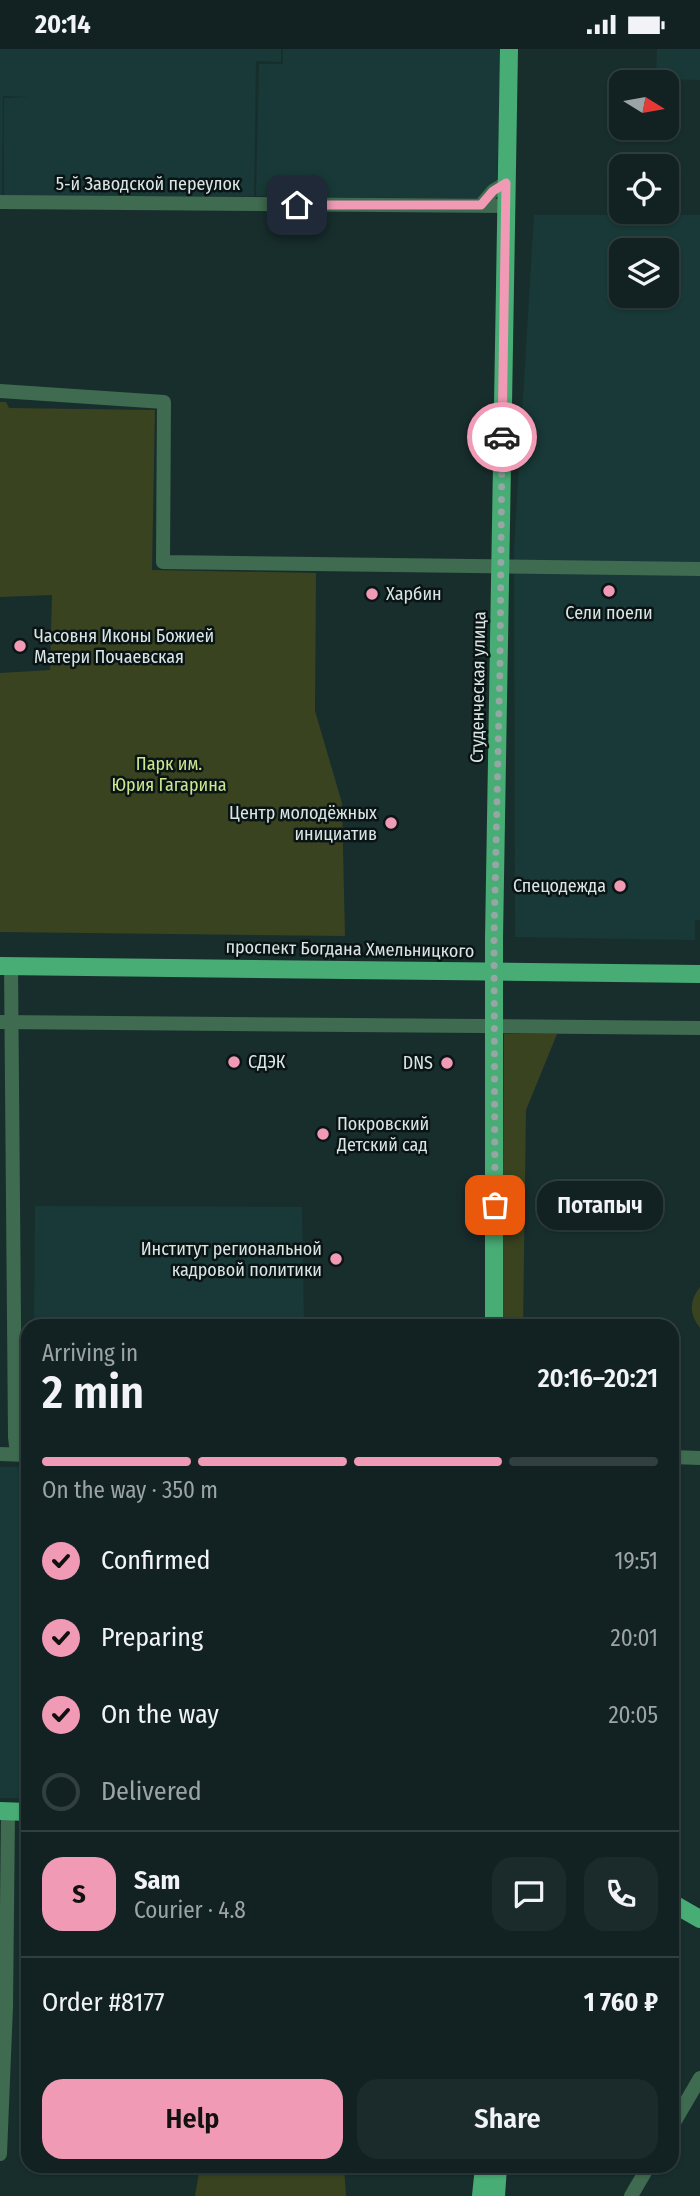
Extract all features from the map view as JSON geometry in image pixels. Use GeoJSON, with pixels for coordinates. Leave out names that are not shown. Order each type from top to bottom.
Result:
{"type":"FeatureCollection","features":[{"type":"Feature","properties":{"kind":"main road","name":"Студенческая улица"},"geometry":{"type":"LineString","coordinates":[[494,1319],[495,972],[509,49]]}},
{"type":"Feature","properties":{"kind":"main road","name":"проспект Богдана Хмельницкого"},"geometry":{"type":"LineString","coordinates":[[6,966],[700,974]]}},
{"type":"Feature","properties":{"kind":"main road"},"geometry":{"type":"LineString","coordinates":[[679,1907],[700,1919]]}},
{"type":"Feature","properties":{"kind":"main road"},"geometry":{"type":"LineString","coordinates":[[481,2196],[483,2173]]}},
{"type":"Feature","properties":{"kind":"main road"},"geometry":{"type":"LineString","coordinates":[[496,2196],[498,2173]]}},
{"type":"Feature","properties":{"kind":"street"},"geometry":{"type":"LineString","coordinates":[[481,205],[493,191],[506,183]]}},
{"type":"Feature","properties":{"kind":"street","name":"5-й Заводской переулок"},"geometry":{"type":"LineString","coordinates":[[0,202],[506,206]]}},
{"type":"Feature","properties":{"kind":"street"},"geometry":{"type":"LineString","coordinates":[[0,391],[164,402],[163,562],[700,569]]}},
{"type":"Feature","properties":{"kind":"street"},"geometry":{"type":"LineString","coordinates":[[6,966],[15,1437],[21,1452]]}},
{"type":"Feature","properties":{"kind":"street"},"geometry":{"type":"LineString","coordinates":[[6,1022],[700,1028]]}},
{"type":"Feature","properties":{"kind":"street"},"geometry":{"type":"LineString","coordinates":[[0,1454],[21,1454]]}},
{"type":"Feature","properties":{"kind":"street"},"geometry":{"type":"LineString","coordinates":[[679,1457],[700,1458]]}},
{"type":"Feature","properties":{"kind":"street"},"geometry":{"type":"LineString","coordinates":[[0,2154],[6,2005],[4,1811]]}},
{"type":"Feature","properties":{"kind":"street"},"geometry":{"type":"LineString","coordinates":[[679,2114],[700,2078]]}},
{"type":"Feature","properties":{"kind":"street"},"geometry":{"type":"LineString","coordinates":[[631,2196],[644,2173]]}},
{"type":"Feature","properties":{"kind":"shaded area"},"geometry":{"type":"Polygon","coordinates":[[[0,49],[281,49],[281,62],[256,61],[254,196],[4,196],[4,98],[28,97],[3,96],[0,196],[0,49]]]}},
{"type":"Feature","properties":{"kind":"shaded area"},"geometry":{"type":"Polygon","coordinates":[[[283,49],[501,49],[497,182],[479,199],[256,196],[259,64],[283,64],[283,49]]]}},
{"type":"Feature","properties":{"kind":"shaded area"},"geometry":{"type":"Polygon","coordinates":[[[657,49],[700,49],[700,80],[679,80],[679,70],[656,70],[657,49]]]}},
{"type":"Feature","properties":{"kind":"shaded area"},"geometry":{"type":"Polygon","coordinates":[[[534,215],[609,215],[609,224],[679,224],[679,215],[700,215],[700,920],[695,920],[695,940],[515,937],[514,548],[534,215]]]}},
{"type":"Feature","properties":{"kind":"shaded area"},"geometry":{"type":"Polygon","coordinates":[[[35,1206],[302,1207],[304,1319],[34,1319],[35,1206]]]}},
{"type":"Feature","properties":{"kind":"shaded area"},"geometry":{"type":"Polygon","coordinates":[[[0,1467],[21,1467],[21,1798],[0,1798],[0,1467]]]}},
{"type":"Feature","properties":{"kind":"green space","name":"Парк им. Юрия Гагарина"},"geometry":{"type":"Polygon","coordinates":[[[0,402],[6,402],[9,408],[155,410],[152,570],[316,573],[315,711],[342,803],[345,936],[0,932],[0,673],[50,670],[52,595],[0,597],[0,402]]]}},
{"type":"Feature","properties":{"kind":"green space"},"geometry":{"type":"Polygon","coordinates":[[[504,1034],[557,1034],[526,1110],[523,1319],[502,1319],[504,1034]]]}},
{"type":"Feature","properties":{"kind":"green space"},"geometry":{"type":"Polygon","coordinates":[[[700,1287],[700,1328],[692,1308],[700,1287]]]}},
{"type":"Feature","properties":{"kind":"green space"},"geometry":{"type":"Polygon","coordinates":[[[199,2173],[344,2173],[346,2196],[195,2196],[199,2173]]]}},
{"type":"Feature","properties":{"kind":"way so far"},"geometry":{"type":"LineString","coordinates":[[495,1205],[494,938],[502,437]]}},
{"type":"Feature","properties":{"kind":"place","name":"Сели поели"},"geometry":{"type":"Point","coordinates":[609,591]}},
{"type":"Feature","properties":{"kind":"place","name":"Харбин"},"geometry":{"type":"Point","coordinates":[372,594]}},
{"type":"Feature","properties":{"kind":"place","name":"Часовня Иконы Божией Матери Почаевская"},"geometry":{"type":"Point","coordinates":[20,646]}},
{"type":"Feature","properties":{"kind":"place","name":"Центр молодёжных инициатив"},"geometry":{"type":"Point","coordinates":[391,823]}},
{"type":"Feature","properties":{"kind":"place","name":"Спецодежда"},"geometry":{"type":"Point","coordinates":[620,886]}},
{"type":"Feature","properties":{"kind":"place","name":"СДЭК"},"geometry":{"type":"Point","coordinates":[234,1062]}},
{"type":"Feature","properties":{"kind":"place","name":"DNS"},"geometry":{"type":"Point","coordinates":[447,1063]}},
{"type":"Feature","properties":{"kind":"place","name":"Покровский Детский сад"},"geometry":{"type":"Point","coordinates":[323,1134]}},
{"type":"Feature","properties":{"kind":"place","name":"Потапыч"},"geometry":{"type":"Point","coordinates":[495,1205]}},
{"type":"Feature","properties":{"kind":"place","name":"Институт региональной кадровой политики"},"geometry":{"type":"Point","coordinates":[336,1259]}},
{"type":"Feature","properties":{"kind":"route"},"geometry":{"type":"LineString","coordinates":[[297,205],[481,205],[486,197],[506,183],[502,437]]}}]}
